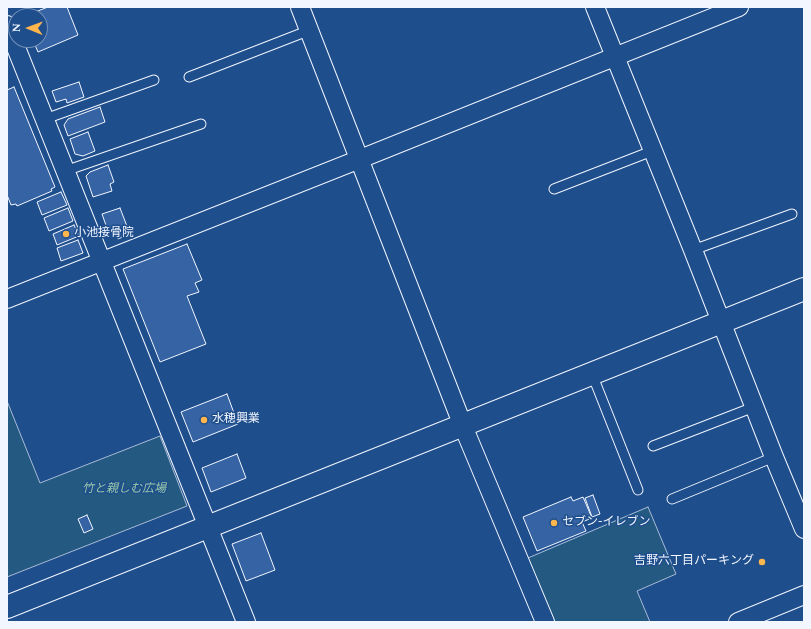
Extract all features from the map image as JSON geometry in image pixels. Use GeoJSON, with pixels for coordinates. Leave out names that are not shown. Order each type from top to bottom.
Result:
{"type":"FeatureCollection","features":[{"type":"Feature","properties":{"kind":"street"},"geometry":{"type":"LineString","coordinates":[[300,7],[463,426],[545,622]]}},
{"type":"Feature","properties":{"kind":"street"},"geometry":{"type":"LineString","coordinates":[[595,7],[722,322],[774,457],[800,504],[804,529]]}},
{"type":"Feature","properties":{"kind":"street"},"geometry":{"type":"LineString","coordinates":[[7,299],[739,7]]}},
{"type":"Feature","properties":{"kind":"street"},"geometry":{"type":"LineString","coordinates":[[7,25],[246,622]]}},
{"type":"Feature","properties":{"kind":"street"},"geometry":{"type":"LineString","coordinates":[[7,607],[804,289]]}},
{"type":"Feature","properties":{"kind":"street"},"geometry":{"type":"LineString","coordinates":[[738,622],[804,595]]}},
{"type":"Feature","properties":{"kind":"lane"},"geometry":{"type":"LineString","coordinates":[[189,77],[310,30]]}},
{"type":"Feature","properties":{"kind":"lane"},"geometry":{"type":"LineString","coordinates":[[44,119],[154,80]]}},
{"type":"Feature","properties":{"kind":"lane"},"geometry":{"type":"LineString","coordinates":[[65,171],[201,124]]}},
{"type":"Feature","properties":{"kind":"lane"},"geometry":{"type":"LineString","coordinates":[[554,189],[652,151]]}},
{"type":"Feature","properties":{"kind":"lane"},"geometry":{"type":"LineString","coordinates":[[693,250],[792,214]]}},
{"type":"Feature","properties":{"kind":"lane"},"geometry":{"type":"LineString","coordinates":[[592,374],[638,490]]}},
{"type":"Feature","properties":{"kind":"lane"},"geometry":{"type":"LineString","coordinates":[[653,446],[754,407]]}},
{"type":"Feature","properties":{"kind":"lane"},"geometry":{"type":"LineString","coordinates":[[672,499],[774,457]]}},
{"type":"Feature","properties":{"kind":"green space","name":"竹と親しむ広場"},"geometry":{"type":"Polygon","coordinates":[[[7,401],[40,483],[160,436],[187,506],[7,577],[7,401]]]}},
{"type":"Feature","properties":{"kind":"green space"},"geometry":{"type":"Polygon","coordinates":[[[648,507],[676,574],[637,591],[650,622],[555,622],[528,558],[648,507]]]}},
{"type":"Feature","properties":{"kind":"building"},"geometry":{"type":"Polygon","coordinates":[[[67,7],[78,35],[48,48],[48,8],[45,8],[67,7]]]}},
{"type":"Feature","properties":{"kind":"building"},"geometry":{"type":"Polygon","coordinates":[[[36,48],[47,48],[38,52],[36,48]]]}},
{"type":"Feature","properties":{"kind":"building"},"geometry":{"type":"Polygon","coordinates":[[[79,82],[84,97],[67,103],[66,99],[56,102],[52,91],[79,82]]]}},
{"type":"Feature","properties":{"kind":"building"},"geometry":{"type":"Polygon","coordinates":[[[14,87],[55,187],[51,189],[52,191],[17,206],[16,204],[11,205],[7,195],[7,90],[14,87]]]}},
{"type":"Feature","properties":{"kind":"building"},"geometry":{"type":"Polygon","coordinates":[[[100,107],[105,122],[68,136],[64,125],[68,119],[100,107]]]}},
{"type":"Feature","properties":{"kind":"building"},"geometry":{"type":"Polygon","coordinates":[[[88,132],[95,151],[83,156],[75,154],[70,139],[88,132]]]}},
{"type":"Feature","properties":{"kind":"building"},"geometry":{"type":"Polygon","coordinates":[[[108,165],[114,182],[110,184],[112,191],[93,197],[86,176],[90,172],[108,165]]]}},
{"type":"Feature","properties":{"kind":"building"},"geometry":{"type":"Polygon","coordinates":[[[61,192],[67,205],[42,215],[37,202],[61,192]]]}},
{"type":"Feature","properties":{"kind":"building"},"geometry":{"type":"Polygon","coordinates":[[[68,208],[73,221],[49,231],[44,218],[68,208]]]}},
{"type":"Feature","properties":{"kind":"building"},"geometry":{"type":"Polygon","coordinates":[[[120,208],[130,234],[118,239],[114,228],[108,231],[102,214],[120,208]]]}},
{"type":"Feature","properties":{"kind":"building"},"geometry":{"type":"Polygon","coordinates":[[[74,225],[79,236],[57,245],[53,234],[74,225]]]}},
{"type":"Feature","properties":{"kind":"building"},"geometry":{"type":"Polygon","coordinates":[[[78,240],[83,253],[61,261],[57,248],[78,240]]]}},
{"type":"Feature","properties":{"kind":"building"},"geometry":{"type":"Polygon","coordinates":[[[187,244],[202,280],[195,283],[199,292],[187,296],[206,344],[160,362],[123,269],[187,244]]]}},
{"type":"Feature","properties":{"kind":"building"},"geometry":{"type":"Polygon","coordinates":[[[227,394],[238,424],[193,442],[181,412],[227,394]]]}},
{"type":"Feature","properties":{"kind":"building"},"geometry":{"type":"Polygon","coordinates":[[[237,454],[246,478],[211,492],[202,468],[237,454]]]}},
{"type":"Feature","properties":{"kind":"building"},"geometry":{"type":"Polygon","coordinates":[[[593,495],[600,514],[592,517],[585,498],[593,495]]]}},
{"type":"Feature","properties":{"kind":"building"},"geometry":{"type":"Polygon","coordinates":[[[571,497],[573,501],[583,497],[592,518],[582,522],[586,531],[537,551],[523,517],[571,497]]]}},
{"type":"Feature","properties":{"kind":"building"},"geometry":{"type":"Polygon","coordinates":[[[87,515],[93,529],[84,533],[78,519],[87,515]]]}},
{"type":"Feature","properties":{"kind":"building"},"geometry":{"type":"Polygon","coordinates":[[[261,533],[275,570],[246,581],[232,544],[261,533]]]}},
{"type":"Feature","properties":{"kind":"place","name":"小池接骨院"},"geometry":{"type":"Point","coordinates":[66,234]}},
{"type":"Feature","properties":{"kind":"place","name":"水穂興業"},"geometry":{"type":"Point","coordinates":[204,420]}},
{"type":"Feature","properties":{"kind":"place","name":"セブン-イレブン"},"geometry":{"type":"Point","coordinates":[554,523]}},
{"type":"Feature","properties":{"kind":"place","name":"吉野六丁目パーキング"},"geometry":{"type":"Point","coordinates":[762,562]}}]}
